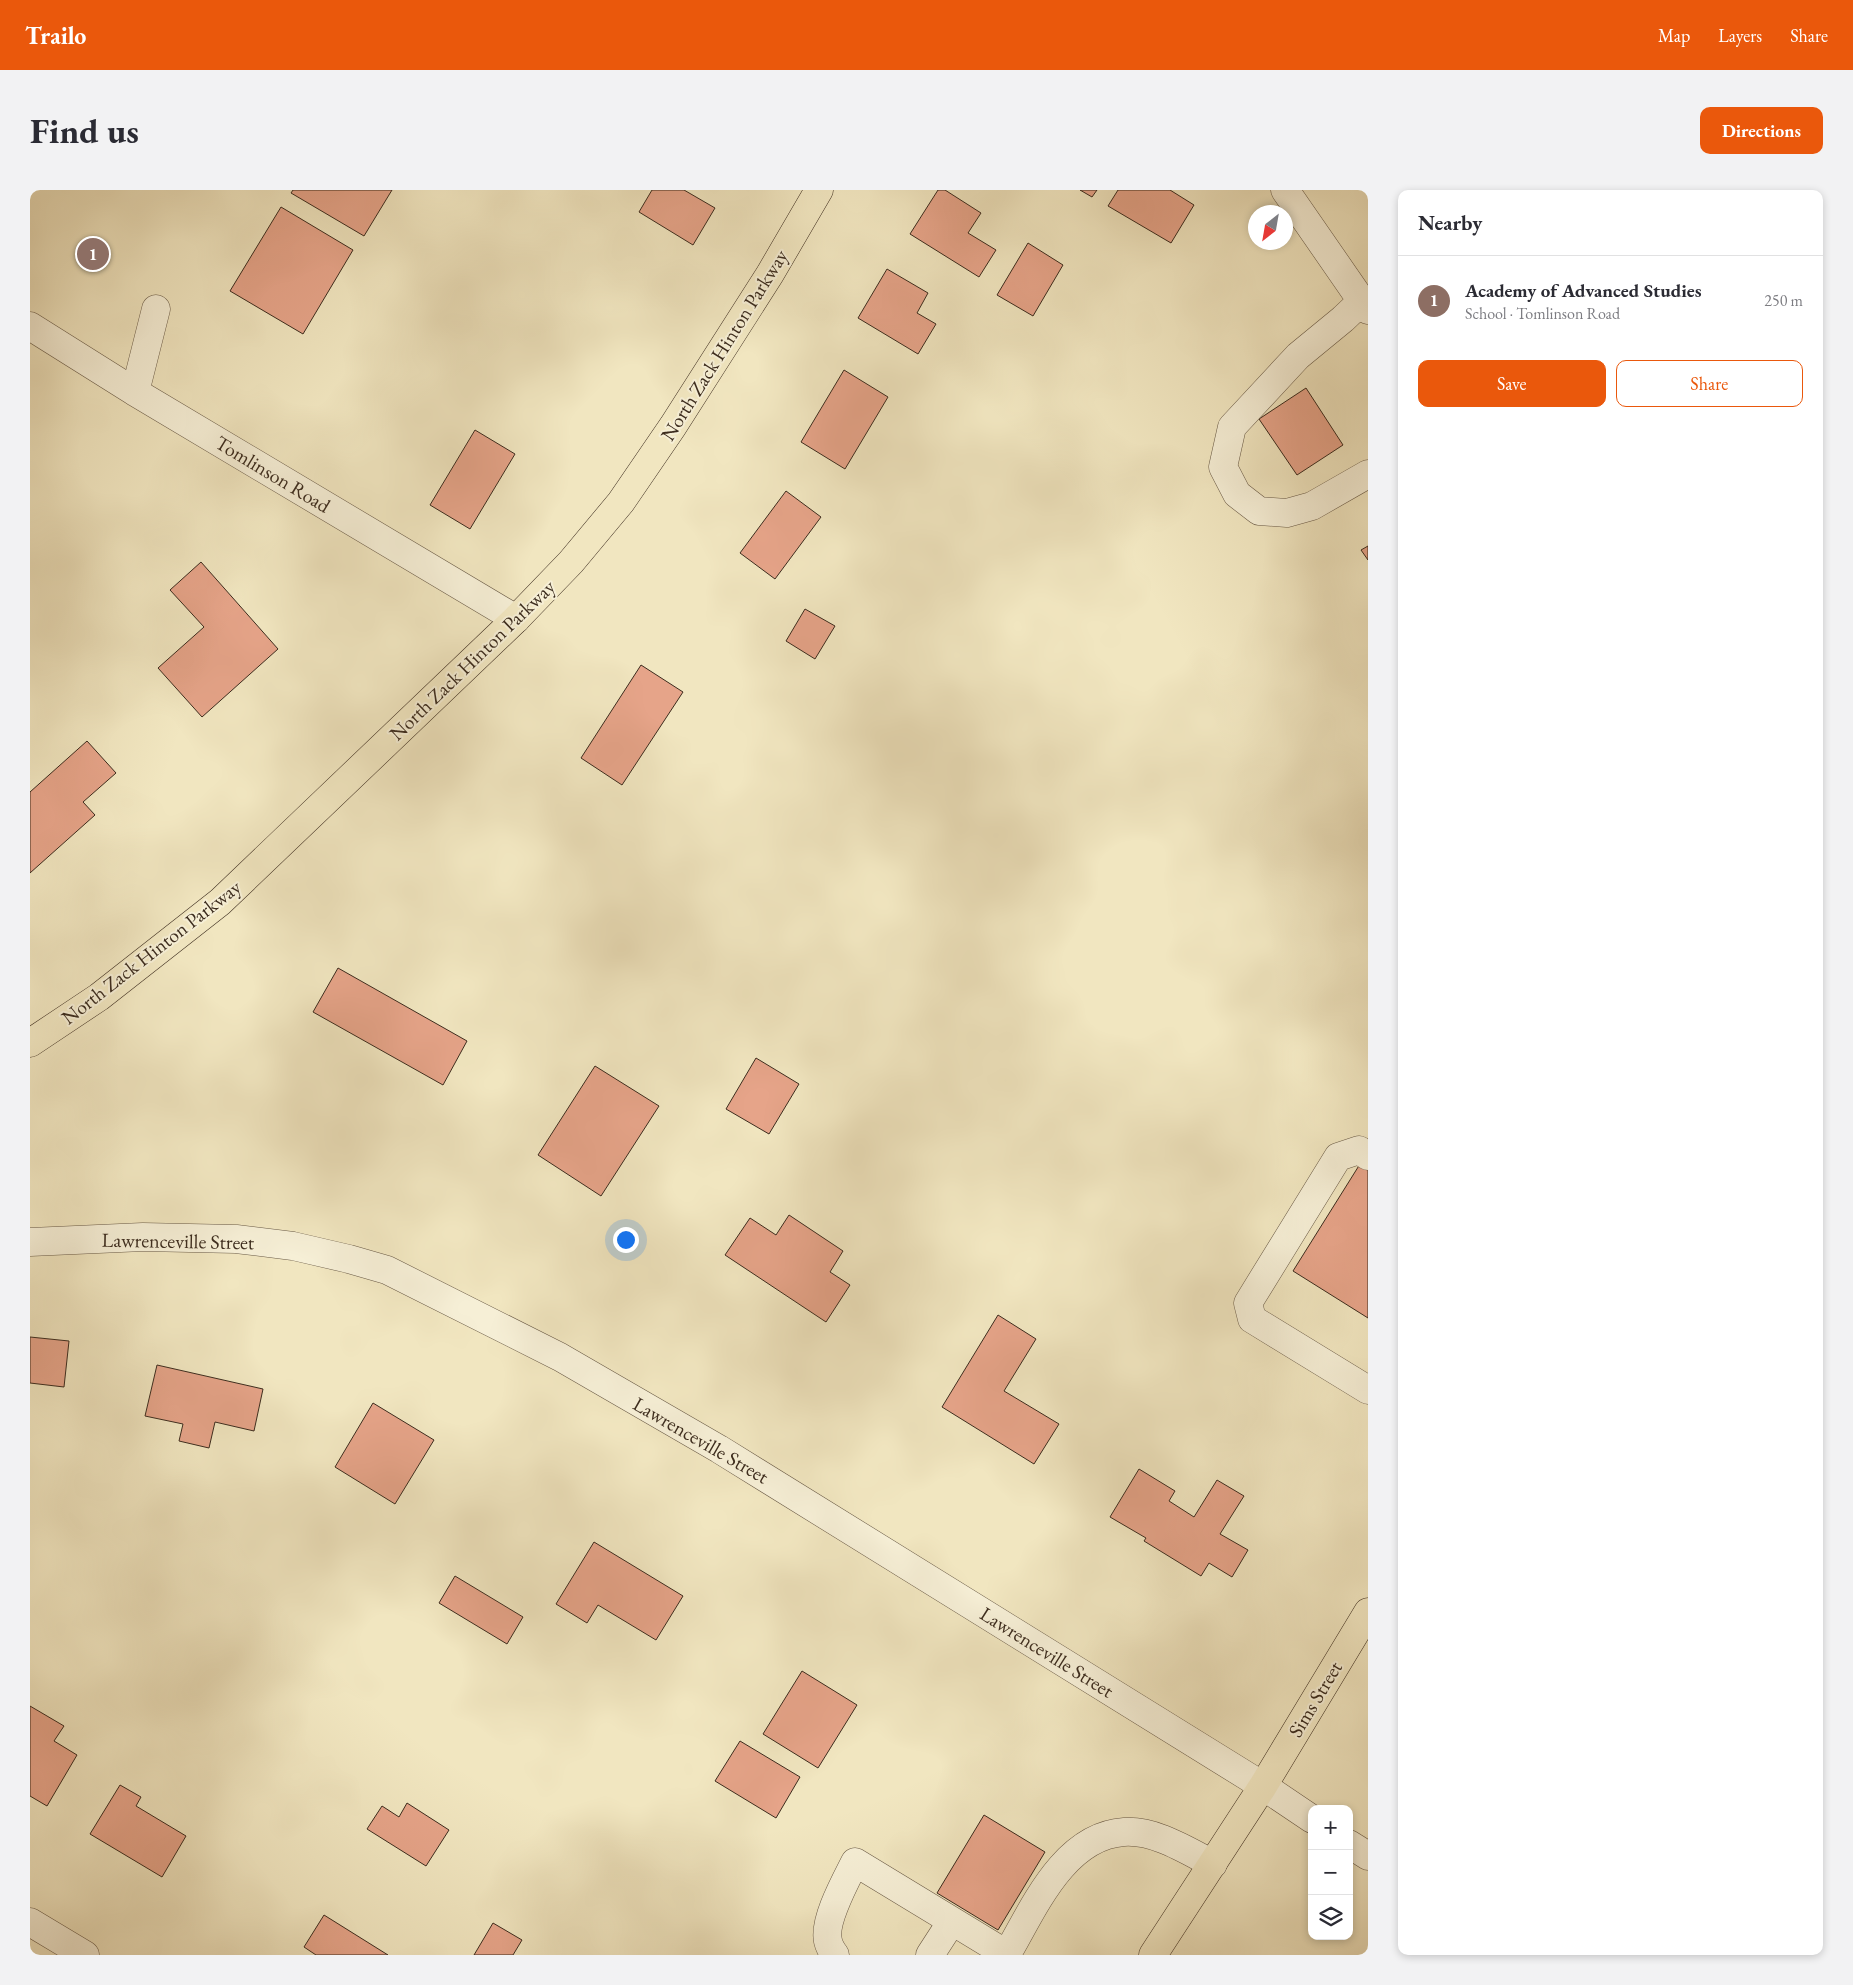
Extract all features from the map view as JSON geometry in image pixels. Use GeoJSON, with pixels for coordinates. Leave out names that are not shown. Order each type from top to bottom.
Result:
{"type":"FeatureCollection","features":[{"type":"Feature","properties":{"kind":"main road","name":"North Zack Hinton Parkway"},"geometry":{"type":"LineString","coordinates":[[30,1043],[99,997],[220,902],[516,619],[571,562],[621,502],[678,418],[770,274],[819,190]]}},
{"type":"Feature","properties":{"kind":"main road","name":"Sims Street"},"geometry":{"type":"LineString","coordinates":[[1153,1955],[1263,1786],[1368,1612]]}},
{"type":"Feature","properties":{"kind":"street"},"geometry":{"type":"LineString","coordinates":[[1285,190],[1365,305],[1343,319],[1298,356],[1232,428],[1223,467],[1237,494],[1259,511],[1287,513],[1312,506],[1368,474]]}},
{"type":"Feature","properties":{"kind":"street"},"geometry":{"type":"LineString","coordinates":[[135,392],[156,310]]}},
{"type":"Feature","properties":{"kind":"street","name":"Tomlinson Road"},"geometry":{"type":"LineString","coordinates":[[30,326],[135,392],[516,619]]}},
{"type":"Feature","properties":{"kind":"street"},"geometry":{"type":"LineString","coordinates":[[1368,1156],[1359,1150],[1338,1156],[1248,1303],[1252,1320],[1368,1390]]}},
{"type":"Feature","properties":{"kind":"street","name":"Lawrenceville Street"},"geometry":{"type":"LineString","coordinates":[[30,1242],[143,1237],[236,1239],[293,1246],[387,1270],[543,1348],[719,1450],[1308,1815]]}},
{"type":"Feature","properties":{"kind":"street"},"geometry":{"type":"LineString","coordinates":[[835,1955],[828,1943],[827,1930],[840,1892],[855,1862],[1007,1955],[1037,1899],[1057,1872],[1080,1849],[1100,1838],[1124,1832],[1149,1836],[1171,1842],[1213,1864]]}},
{"type":"Feature","properties":{"kind":"street"},"geometry":{"type":"LineString","coordinates":[[1353,1847],[1368,1856]]}},
{"type":"Feature","properties":{"kind":"street"},"geometry":{"type":"LineString","coordinates":[[930,1955],[952,1921]]}},
{"type":"Feature","properties":{"kind":"street"},"geometry":{"type":"LineString","coordinates":[[30,1922],[85,1955]]}},
{"type":"Feature","properties":{"kind":"building"},"geometry":{"type":"Polygon","coordinates":[[[293,190],[392,190],[364,236],[291,193],[293,190]]]}},
{"type":"Feature","properties":{"kind":"building"},"geometry":{"type":"Polygon","coordinates":[[[652,190],[684,190],[715,208],[693,245],[639,212],[652,190]]]}},
{"type":"Feature","properties":{"kind":"building"},"geometry":{"type":"Polygon","coordinates":[[[938,190],[945,190],[981,213],[968,233],[996,250],[979,277],[910,234],[938,190]]]}},
{"type":"Feature","properties":{"kind":"building"},"geometry":{"type":"Polygon","coordinates":[[[1080,190],[1097,190],[1092,197],[1080,190]]]}},
{"type":"Feature","properties":{"kind":"building"},"geometry":{"type":"Polygon","coordinates":[[[1118,190],[1170,190],[1194,205],[1171,243],[1108,206],[1118,190]]]}},
{"type":"Feature","properties":{"kind":"building"},"geometry":{"type":"Polygon","coordinates":[[[281,207],[353,250],[303,334],[230,291],[281,207]]]}},
{"type":"Feature","properties":{"kind":"building"},"geometry":{"type":"Polygon","coordinates":[[[1028,243],[1063,265],[1033,316],[997,295],[1028,243]]]}},
{"type":"Feature","properties":{"kind":"building"},"geometry":{"type":"Polygon","coordinates":[[[887,269],[928,293],[917,313],[936,324],[918,354],[858,318],[887,269]]]}},
{"type":"Feature","properties":{"kind":"building"},"geometry":{"type":"Polygon","coordinates":[[[844,370],[888,397],[845,469],[801,442],[844,370]]]}},
{"type":"Feature","properties":{"kind":"building"},"geometry":{"type":"Polygon","coordinates":[[[1306,388],[1343,445],[1297,475],[1259,419],[1306,388]]]}},
{"type":"Feature","properties":{"kind":"building"},"geometry":{"type":"Polygon","coordinates":[[[475,430],[515,454],[470,529],[430,505],[475,430]]]}},
{"type":"Feature","properties":{"kind":"building"},"geometry":{"type":"Polygon","coordinates":[[[786,491],[821,517],[775,579],[740,553],[786,491]]]}},
{"type":"Feature","properties":{"kind":"building"},"geometry":{"type":"Polygon","coordinates":[[[1368,546],[1368,560],[1361,550],[1368,546]]]}},
{"type":"Feature","properties":{"kind":"building"},"geometry":{"type":"Polygon","coordinates":[[[201,562],[278,649],[202,717],[158,668],[204,627],[170,590],[201,562]]]}},
{"type":"Feature","properties":{"kind":"building"},"geometry":{"type":"Polygon","coordinates":[[[805,609],[835,626],[815,659],[786,641],[805,609]]]}},
{"type":"Feature","properties":{"kind":"building"},"geometry":{"type":"Polygon","coordinates":[[[641,665],[683,692],[622,785],[581,758],[641,665]]]}},
{"type":"Feature","properties":{"kind":"building"},"geometry":{"type":"Polygon","coordinates":[[[87,741],[116,773],[83,802],[95,815],[30,873],[30,792],[87,741]]]}},
{"type":"Feature","properties":{"kind":"building"},"geometry":{"type":"Polygon","coordinates":[[[338,968],[467,1041],[443,1085],[313,1012],[338,968]]]}},
{"type":"Feature","properties":{"kind":"building"},"geometry":{"type":"Polygon","coordinates":[[[756,1058],[799,1084],[769,1134],[726,1109],[756,1058]]]}},
{"type":"Feature","properties":{"kind":"building"},"geometry":{"type":"Polygon","coordinates":[[[595,1066],[659,1106],[601,1196],[538,1155],[595,1066]]]}},
{"type":"Feature","properties":{"kind":"building"},"geometry":{"type":"Polygon","coordinates":[[[1360,1164],[1368,1169],[1368,1318],[1293,1271],[1360,1164]]]}},
{"type":"Feature","properties":{"kind":"building"},"geometry":{"type":"Polygon","coordinates":[[[789,1215],[843,1251],[830,1272],[850,1285],[826,1322],[725,1255],[750,1218],[776,1235],[789,1215]]]}},
{"type":"Feature","properties":{"kind":"building"},"geometry":{"type":"Polygon","coordinates":[[[998,1315],[1036,1339],[1004,1391],[1059,1424],[1034,1464],[942,1407],[998,1315]]]}},
{"type":"Feature","properties":{"kind":"building"},"geometry":{"type":"Polygon","coordinates":[[[30,1337],[69,1341],[64,1387],[30,1383],[30,1337]]]}},
{"type":"Feature","properties":{"kind":"building"},"geometry":{"type":"Polygon","coordinates":[[[157,1365],[263,1389],[254,1431],[215,1422],[209,1448],[179,1441],[183,1424],[145,1416],[157,1365]]]}},
{"type":"Feature","properties":{"kind":"building"},"geometry":{"type":"Polygon","coordinates":[[[373,1403],[434,1440],[395,1504],[335,1467],[373,1403]]]}},
{"type":"Feature","properties":{"kind":"building"},"geometry":{"type":"Polygon","coordinates":[[[1139,1469],[1175,1491],[1169,1501],[1194,1517],[1217,1480],[1244,1496],[1220,1534],[1248,1550],[1232,1577],[1209,1563],[1201,1576],[1144,1541],[1146,1538],[1110,1517],[1139,1469]]]}},
{"type":"Feature","properties":{"kind":"building"},"geometry":{"type":"Polygon","coordinates":[[[594,1542],[683,1596],[656,1640],[598,1605],[587,1623],[556,1604],[594,1542]]]}},
{"type":"Feature","properties":{"kind":"building"},"geometry":{"type":"Polygon","coordinates":[[[455,1576],[523,1617],[507,1644],[439,1603],[455,1576]]]}},
{"type":"Feature","properties":{"kind":"building"},"geometry":{"type":"Polygon","coordinates":[[[802,1671],[857,1705],[818,1768],[763,1734],[802,1671]]]}},
{"type":"Feature","properties":{"kind":"building"},"geometry":{"type":"Polygon","coordinates":[[[30,1706],[64,1726],[54,1741],[77,1755],[47,1806],[30,1796],[30,1706]]]}},
{"type":"Feature","properties":{"kind":"building"},"geometry":{"type":"Polygon","coordinates":[[[740,1741],[800,1777],[776,1818],[715,1781],[740,1741]]]}},
{"type":"Feature","properties":{"kind":"building"},"geometry":{"type":"Polygon","coordinates":[[[120,1785],[141,1797],[136,1806],[186,1836],[162,1877],[90,1834],[120,1785]]]}},
{"type":"Feature","properties":{"kind":"building"},"geometry":{"type":"Polygon","coordinates":[[[407,1803],[449,1830],[426,1866],[367,1829],[382,1806],[399,1817],[407,1803]]]}},
{"type":"Feature","properties":{"kind":"building"},"geometry":{"type":"Polygon","coordinates":[[[984,1815],[1045,1852],[998,1930],[937,1893],[984,1815]]]}},
{"type":"Feature","properties":{"kind":"building"},"geometry":{"type":"Polygon","coordinates":[[[324,1915],[388,1955],[316,1955],[304,1947],[324,1915]]]}},
{"type":"Feature","properties":{"kind":"building"},"geometry":{"type":"Polygon","coordinates":[[[493,1923],[522,1940],[513,1955],[474,1955],[493,1923]]]}},
{"type":"Feature","properties":{"kind":"place","name":"Academy of Advanced Studies"},"geometry":{"type":"Point","coordinates":[93,254]}}]}
